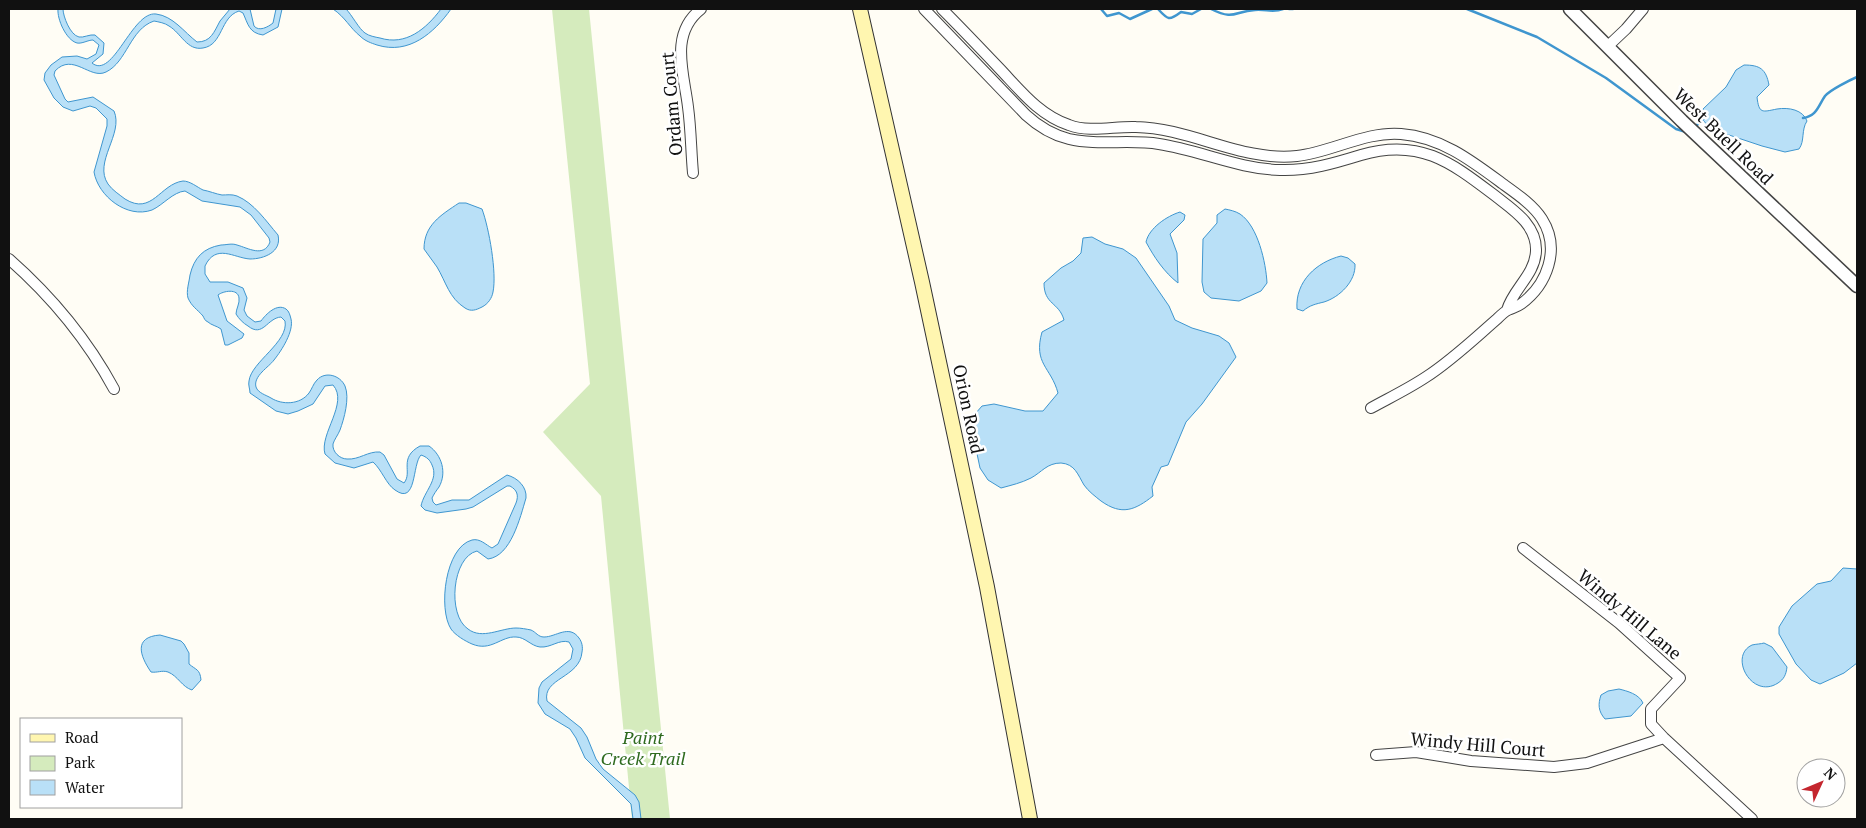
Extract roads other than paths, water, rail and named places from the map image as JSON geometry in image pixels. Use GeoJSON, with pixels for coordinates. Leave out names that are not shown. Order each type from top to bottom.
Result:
{"type":"FeatureCollection","features":[{"type":"Feature","properties":{"kind":"main road","name":"Orion Road"},"geometry":{"type":"LineString","coordinates":[[860,9],[922,282],[991,605],[1030,819]]}},
{"type":"Feature","properties":{"kind":"street","name":"Ordam Court"},"geometry":{"type":"LineString","coordinates":[[693,173],[688,106],[680,49],[684,30],[693,15],[701,9]]}},
{"type":"Feature","properties":{"kind":"street"},"geometry":{"type":"LineString","coordinates":[[924,9],[1030,118],[1042,128],[1067,139],[1090,143],[1139,142],[1187,150],[1252,167],[1278,170],[1303,170],[1386,149],[1401,148],[1414,150],[1449,162],[1512,208],[1526,222],[1534,236],[1536,249],[1532,266],[1528,276],[1510,298],[1507,310]]}},
{"type":"Feature","properties":{"kind":"street"},"geometry":{"type":"LineString","coordinates":[[933,18],[943,9],[1045,114],[1080,128],[1138,127],[1159,129],[1277,156],[1299,155],[1384,134],[1400,134],[1434,141],[1451,148],[1476,164],[1534,208],[1545,224],[1550,242],[1549,266],[1544,278],[1520,305],[1507,310],[1426,377],[1371,408]]}},
{"type":"Feature","properties":{"kind":"street","name":"West Buell Road"},"geometry":{"type":"LineString","coordinates":[[1570,9],[1682,121],[1857,286]]}},
{"type":"Feature","properties":{"kind":"street"},"geometry":{"type":"LineString","coordinates":[[1608,46],[1643,9]]}},
{"type":"Feature","properties":{"kind":"street"},"geometry":{"type":"LineString","coordinates":[[1030,118],[1040,109]]}},
{"type":"Feature","properties":{"kind":"street"},"geometry":{"type":"LineString","coordinates":[[1187,150],[1190,136]]}},
{"type":"Feature","properties":{"kind":"street"},"geometry":{"type":"LineString","coordinates":[[1299,155],[1303,170]]}},
{"type":"Feature","properties":{"kind":"street"},"geometry":{"type":"LineString","coordinates":[[1468,176],[1476,164]]}},
{"type":"Feature","properties":{"kind":"street"},"geometry":{"type":"LineString","coordinates":[[9,259],[53,300],[89,349],[114,389]]}},
{"type":"Feature","properties":{"kind":"street","name":"Windy Hill Lane"},"geometry":{"type":"LineString","coordinates":[[1523,548],[1619,623],[1680,678],[1652,709],[1651,724],[1752,819]]}},
{"type":"Feature","properties":{"kind":"street","name":"Windy Hill Court"},"geometry":{"type":"LineString","coordinates":[[1376,755],[1416,752],[1471,761],[1554,768],[1587,763],[1664,738]]}},
{"type":"Feature","properties":{"kind":"water"},"geometry":{"type":"Polygon","coordinates":[[[58,9],[63,9],[68,25],[76,36],[95,35],[104,43],[103,54],[92,63],[100,66],[115,54],[139,23],[147,16],[162,15],[178,25],[197,42],[202,42],[212,36],[220,21],[230,9],[250,9],[254,26],[261,29],[273,23],[276,9],[282,9],[278,27],[263,35],[252,30],[243,13],[239,11],[228,19],[214,42],[210,46],[203,48],[193,47],[169,26],[154,21],[139,31],[119,61],[106,72],[94,73],[68,64],[55,71],[54,75],[68,102],[93,97],[114,111],[115,129],[106,157],[104,175],[108,184],[125,199],[142,204],[149,202],[175,183],[186,181],[203,190],[222,195],[235,195],[243,199],[259,213],[278,235],[279,241],[275,250],[266,256],[250,259],[220,253],[209,259],[205,266],[205,274],[210,282],[228,282],[243,288],[247,298],[244,310],[247,316],[255,322],[261,321],[275,308],[286,309],[289,313],[291,329],[289,335],[272,363],[257,379],[256,387],[258,391],[280,402],[291,403],[305,397],[320,377],[328,375],[340,379],[345,386],[347,402],[342,425],[333,444],[335,452],[342,458],[347,459],[380,452],[384,455],[397,479],[404,483],[409,455],[420,446],[429,446],[440,459],[443,470],[441,482],[432,498],[436,505],[452,500],[469,500],[507,475],[515,478],[521,484],[525,490],[526,498],[509,544],[496,556],[488,559],[477,551],[462,564],[455,587],[457,612],[461,622],[473,632],[485,634],[518,628],[531,630],[542,637],[562,632],[571,632],[579,638],[582,643],[580,661],[569,673],[550,687],[547,693],[547,701],[581,728],[603,769],[635,795],[639,802],[641,819],[633,819],[631,804],[585,758],[570,729],[545,714],[538,703],[539,688],[542,682],[571,659],[573,649],[569,642],[565,641],[540,647],[522,638],[511,637],[490,645],[479,646],[469,643],[458,636],[451,629],[447,620],[445,608],[446,580],[456,554],[463,545],[472,540],[480,541],[492,548],[498,544],[516,503],[516,491],[507,486],[473,507],[466,509],[437,513],[425,510],[421,506],[434,476],[434,470],[425,457],[421,455],[418,460],[411,488],[407,493],[402,493],[395,490],[386,481],[373,462],[354,468],[335,463],[325,454],[326,437],[338,401],[337,392],[333,385],[325,386],[313,404],[288,414],[276,411],[250,393],[249,382],[251,374],[281,337],[285,329],[285,321],[281,317],[276,318],[261,329],[253,329],[236,314],[239,302],[238,295],[230,291],[223,292],[218,295],[227,321],[244,334],[242,338],[225,345],[221,329],[206,321],[188,298],[187,290],[194,264],[204,251],[215,246],[235,244],[260,251],[267,247],[270,242],[269,238],[251,215],[240,207],[202,201],[185,191],[176,194],[152,210],[142,212],[124,208],[108,197],[101,189],[94,172],[107,126],[107,119],[96,108],[90,106],[73,111],[63,107],[54,98],[44,80],[45,73],[51,65],[62,57],[77,56],[87,59],[96,54],[99,45],[93,40],[77,43],[69,38],[61,23],[58,9]]]}},
{"type":"Feature","properties":{"kind":"water"},"geometry":{"type":"Polygon","coordinates":[[[333,9],[346,9],[365,33],[389,40],[398,40],[407,38],[422,29],[441,9],[451,9],[429,34],[420,40],[400,47],[389,47],[370,43],[364,39],[333,9]]]}},
{"type":"Feature","properties":{"kind":"water"},"geometry":{"type":"Polygon","coordinates":[[[1744,65],[1758,67],[1764,72],[1768,80],[1769,85],[1757,97],[1760,109],[1765,111],[1782,108],[1791,109],[1805,117],[1807,121],[1799,149],[1785,152],[1762,146],[1711,129],[1702,119],[1703,109],[1726,87],[1736,70],[1744,65]]]}},
{"type":"Feature","properties":{"kind":"water"},"geometry":{"type":"Polygon","coordinates":[[[459,203],[466,203],[482,209],[492,250],[494,284],[492,294],[486,304],[474,310],[465,308],[455,299],[437,267],[424,249],[430,227],[440,216],[459,203]]]}},
{"type":"Feature","properties":{"kind":"water"},"geometry":{"type":"Polygon","coordinates":[[[1225,209],[1240,214],[1252,227],[1265,265],[1267,283],[1261,291],[1239,301],[1211,298],[1204,292],[1202,282],[1203,239],[1217,223],[1217,215],[1225,209]]]}},
{"type":"Feature","properties":{"kind":"water"},"geometry":{"type":"Polygon","coordinates":[[[1180,212],[1185,215],[1184,220],[1170,234],[1177,253],[1178,283],[1160,264],[1146,242],[1151,232],[1159,223],[1180,212]]]}},
{"type":"Feature","properties":{"kind":"water"},"geometry":{"type":"Polygon","coordinates":[[[1092,237],[1105,244],[1123,249],[1136,258],[1169,306],[1175,320],[1192,328],[1219,336],[1229,343],[1236,357],[1202,404],[1186,422],[1168,465],[1161,467],[1152,487],[1153,496],[1134,508],[1122,510],[1115,509],[1101,501],[1092,494],[1070,465],[1061,463],[1048,466],[1027,480],[1001,488],[988,480],[980,468],[971,425],[975,414],[982,406],[994,404],[1025,411],[1043,411],[1058,393],[1041,359],[1040,343],[1042,332],[1064,320],[1059,310],[1046,296],[1044,283],[1081,253],[1083,238],[1092,237]]]}},
{"type":"Feature","properties":{"kind":"water"},"geometry":{"type":"Polygon","coordinates":[[[1341,256],[1348,258],[1355,264],[1353,276],[1346,288],[1330,300],[1311,306],[1303,311],[1297,309],[1297,299],[1300,290],[1309,274],[1324,263],[1341,256]]]}},
{"type":"Feature","properties":{"kind":"water"},"geometry":{"type":"Polygon","coordinates":[[[1843,568],[1857,569],[1857,663],[1844,673],[1820,684],[1811,680],[1796,664],[1779,634],[1779,627],[1792,606],[1817,584],[1831,581],[1843,568]]]}},
{"type":"Feature","properties":{"kind":"water"},"geometry":{"type":"Polygon","coordinates":[[[160,635],[181,641],[184,644],[189,653],[189,664],[200,674],[201,680],[192,690],[166,671],[151,672],[147,666],[142,654],[142,643],[146,639],[160,635]]]}},
{"type":"Feature","properties":{"kind":"water"},"geometry":{"type":"Polygon","coordinates":[[[1764,643],[1772,647],[1787,667],[1782,680],[1768,687],[1760,686],[1752,681],[1746,674],[1742,658],[1745,650],[1752,645],[1764,643]]]}},
{"type":"Feature","properties":{"kind":"water"},"geometry":{"type":"Polygon","coordinates":[[[1619,689],[1636,695],[1643,703],[1631,716],[1605,719],[1599,707],[1601,695],[1608,691],[1619,689]]]}},
{"type":"Feature","properties":{"kind":"waterway"},"geometry":{"type":"LineString","coordinates":[[1101,9],[1107,16],[1119,13],[1130,19],[1152,9]]}},
{"type":"Feature","properties":{"kind":"waterway"},"geometry":{"type":"LineString","coordinates":[[1158,9],[1169,18],[1181,12],[1192,14],[1201,9]]}},
{"type":"Feature","properties":{"kind":"waterway"},"geometry":{"type":"LineString","coordinates":[[1211,9],[1230,15],[1248,11],[1276,11],[1283,9]]}},
{"type":"Feature","properties":{"kind":"waterway"},"geometry":{"type":"LineString","coordinates":[[1467,9],[1537,37],[1606,78],[1676,129],[1686,132]]}},
{"type":"Feature","properties":{"kind":"waterway"},"geometry":{"type":"LineString","coordinates":[[1803,118],[1814,113],[1825,96],[1840,85],[1857,77]]}},
{"type":"Feature","properties":{"kind":"waterway"},"geometry":{"type":"LineString","coordinates":[[1697,125],[1704,118]]}},
{"type":"Feature","properties":{"kind":"park label","name":"Paint Creek Trail"},"geometry":{"type":"Point","coordinates":[643,748]}}]}
